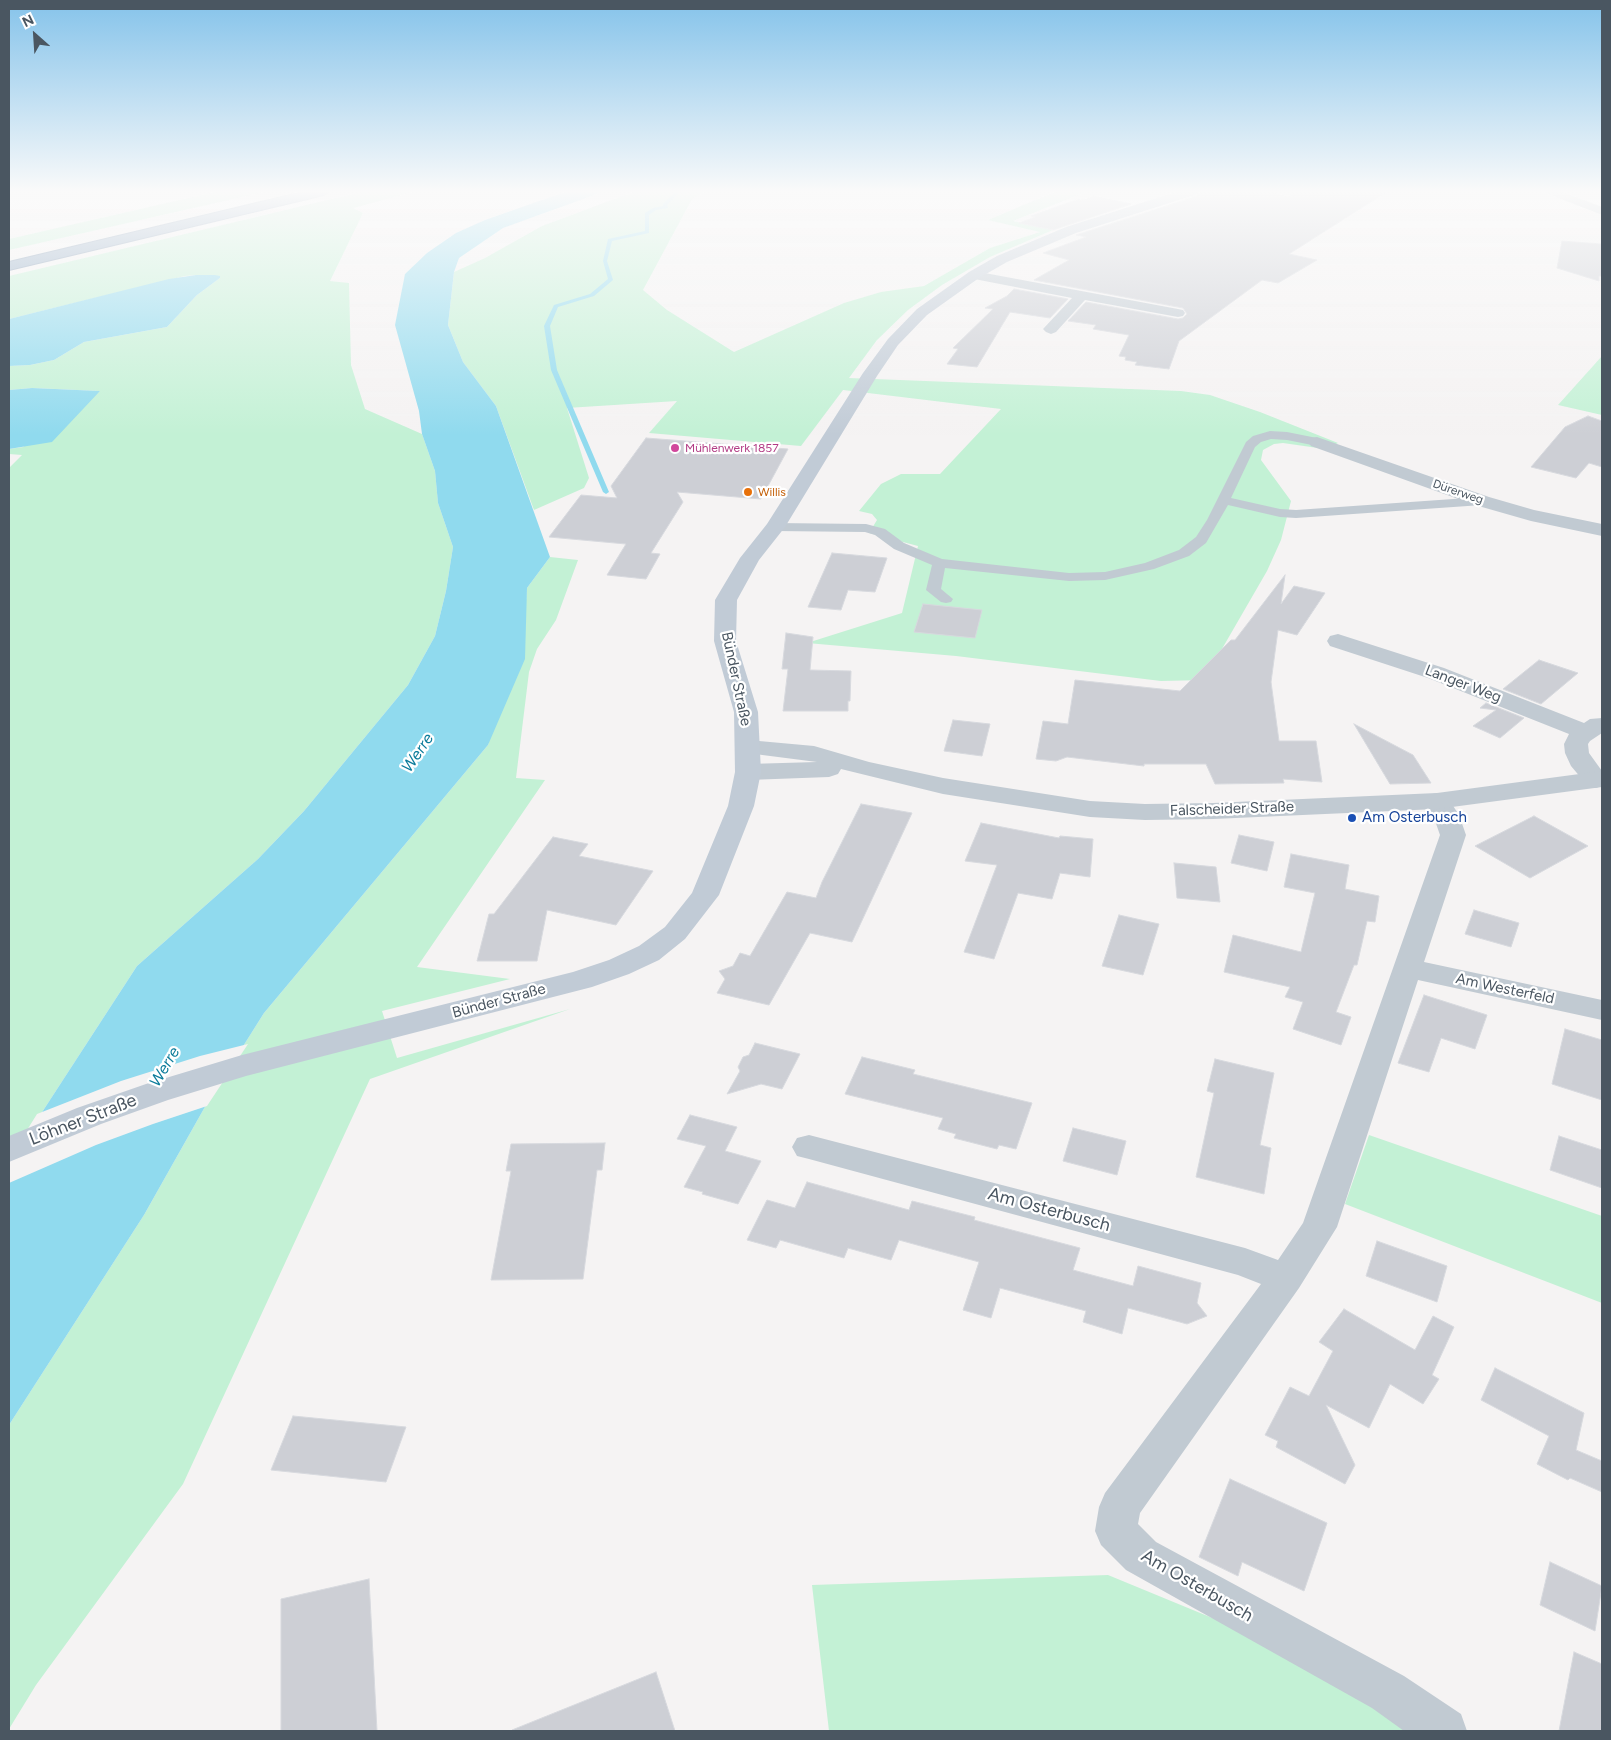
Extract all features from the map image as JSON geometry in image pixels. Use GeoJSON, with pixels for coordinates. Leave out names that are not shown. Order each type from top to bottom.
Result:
{"type":"FeatureCollection","features":[{"type":"Feature","properties":{"kind":"main road","name":"Bünder Straße"},"geometry":{"type":"LineString","coordinates":[[157,1092],[242,1066],[581,980],[619,967],[649,953],[675,933],[705,895],[739,813],[748,760],[746,712],[725,641],[726,600],[750,558],[775,527],[869,376],[893,342],[922,312],[979,272]]}},
{"type":"Feature","properties":{"kind":"main road","name":"Löhner Straße"},"geometry":{"type":"LineString","coordinates":[[9,1150],[89,1116],[157,1092]]}},
{"type":"Feature","properties":{"kind":"street"},"geometry":{"type":"LineString","coordinates":[[974,275],[1178,313]]}},
{"type":"Feature","properties":{"kind":"street"},"geometry":{"type":"LineString","coordinates":[[1051,329],[1082,295]]}},
{"type":"Feature","properties":{"kind":"street","name":"Dürerweg"},"geometry":{"type":"LineString","coordinates":[[1317,442],[1482,501],[1602,530]]}},
{"type":"Feature","properties":{"kind":"street","name":"Langer Weg"},"geometry":{"type":"LineString","coordinates":[[1338,641],[1594,727]]}},
{"type":"Feature","properties":{"kind":"street","name":"Langer Weg"},"geometry":{"type":"LineString","coordinates":[[1594,727],[1579,737],[1576,744],[1577,753],[1584,766],[1599,779]]}},
{"type":"Feature","properties":{"kind":"street","name":"Falscheider Straße"},"geometry":{"type":"LineString","coordinates":[[748,760],[863,768],[943,786],[1090,809],[1145,812],[1437,802],[1599,779]]}},
{"type":"Feature","properties":{"kind":"street","name":"Am Osterbusch"},"geometry":{"type":"LineString","coordinates":[[1437,802],[1446,815],[1453,835],[1319,1227],[1286,1278],[1120,1507],[1116,1531],[1141,1556],[1388,1692],[1444,1731]]}},
{"type":"Feature","properties":{"kind":"street","name":"Am Westerfeld"},"geometry":{"type":"LineString","coordinates":[[1407,968],[1602,1010]]}},
{"type":"Feature","properties":{"kind":"street","name":"Am Osterbusch"},"geometry":{"type":"LineString","coordinates":[[810,1147],[1245,1262],[1286,1278]]}},
{"type":"Feature","properties":{"kind":"lane"},"geometry":{"type":"LineString","coordinates":[[775,527],[866,528],[880,532],[899,546],[938,563],[999,568],[1069,577],[1105,576],[1149,566],[1184,553],[1201,540],[1224,500],[1250,445],[1257,439],[1270,435],[1287,436],[1317,442]]}},
{"type":"Feature","properties":{"kind":"lane"},"geometry":{"type":"LineString","coordinates":[[1224,500],[1280,513],[1296,514],[1482,501]]}},
{"type":"Feature","properties":{"kind":"lane"},"geometry":{"type":"LineString","coordinates":[[938,563],[933,590],[946,599]]}},
{"type":"Feature","properties":{"kind":"green space"},"geometry":{"type":"Polygon","coordinates":[[[25,272],[334,272],[330,281],[349,283],[351,365],[365,409],[422,434],[435,471],[438,503],[453,547],[446,591],[435,636],[408,685],[304,811],[258,859],[137,966],[9,1163],[9,468],[22,455],[9,454],[9,449],[23,447],[100,391],[32,388],[9,390],[9,366],[30,365],[54,360],[84,342],[167,327],[197,295],[220,278],[196,275],[185,276],[9,319],[9,276],[25,272]]]}},
{"type":"Feature","properties":{"kind":"green space"},"geometry":{"type":"Polygon","coordinates":[[[454,272],[653,272],[643,290],[667,310],[734,352],[844,303],[881,292],[924,286],[948,272],[964,272],[942,285],[908,310],[877,340],[849,378],[1181,391],[1210,395],[1260,412],[1338,443],[1325,449],[1283,443],[1274,444],[1263,450],[1261,460],[1291,501],[1281,540],[1267,571],[1204,680],[1161,681],[956,656],[807,643],[902,613],[918,546],[869,533],[877,520],[872,514],[859,511],[881,484],[901,474],[940,474],[1001,409],[843,390],[801,446],[649,433],[677,401],[567,408],[589,478],[584,488],[534,510],[496,406],[463,362],[448,325],[454,272]]]}},
{"type":"Feature","properties":{"kind":"green space"},"geometry":{"type":"Polygon","coordinates":[[[1602,356],[1602,415],[1558,405],[1602,356]]]}},
{"type":"Feature","properties":{"kind":"green space"},"geometry":{"type":"Polygon","coordinates":[[[550,557],[578,560],[556,620],[537,649],[529,672],[516,778],[545,780],[417,967],[510,979],[382,1011],[397,1058],[570,1009],[370,1079],[183,1484],[36,1685],[9,1729],[9,1425],[144,1215],[206,1105],[264,1013],[488,745],[525,613],[527,588],[550,557]]]}},
{"type":"Feature","properties":{"kind":"green space"},"geometry":{"type":"Polygon","coordinates":[[[1369,1135],[1602,1216],[1602,1303],[1345,1204],[1369,1135]]]}},
{"type":"Feature","properties":{"kind":"green space"},"geometry":{"type":"Polygon","coordinates":[[[1108,1575],[1256,1636],[1391,1711],[1420,1731],[829,1731],[812,1585],[1108,1575]]]}},
{"type":"Feature","properties":{"kind":"water","name":"Werre"},"geometry":{"type":"Polygon","coordinates":[[[407,272],[454,272],[448,325],[463,362],[496,406],[550,557],[527,588],[525,659],[488,745],[264,1013],[206,1105],[144,1215],[9,1425],[9,1163],[137,966],[258,859],[304,811],[408,685],[435,636],[446,591],[453,547],[438,503],[435,471],[422,434],[419,411],[395,325],[407,272]]]}},
{"type":"Feature","properties":{"kind":"water"},"geometry":{"type":"Polygon","coordinates":[[[196,275],[215,275],[220,276],[220,278],[197,295],[167,327],[84,342],[54,360],[30,365],[9,366],[9,319],[169,279],[196,275]]]}},
{"type":"Feature","properties":{"kind":"water"},"geometry":{"type":"Polygon","coordinates":[[[32,388],[100,391],[52,442],[9,449],[9,390],[32,388]]]}},
{"type":"Feature","properties":{"kind":"pier"},"geometry":{"type":"Polygon","coordinates":[[[248,1044],[207,1106],[96,1145],[9,1183],[9,1159],[37,1114],[121,1081],[200,1056],[248,1044]]]}},
{"type":"Feature","properties":{"kind":"building"},"geometry":{"type":"Polygon","coordinates":[[[1048,272],[1296,272],[1278,283],[1262,280],[1179,341],[1169,369],[1135,365],[1137,362],[1125,360],[1126,357],[1119,356],[1129,335],[1093,329],[1096,325],[1068,321],[1086,302],[1178,319],[1183,318],[1187,314],[1183,308],[1034,280],[1048,272]]]}},
{"type":"Feature","properties":{"kind":"building"},"geometry":{"type":"Polygon","coordinates":[[[1571,272],[1602,272],[1602,276],[1599,276],[1599,281],[1571,272]]]}},
{"type":"Feature","properties":{"kind":"building"},"geometry":{"type":"Polygon","coordinates":[[[1014,289],[1068,299],[1050,318],[1010,312],[977,367],[947,364],[958,349],[953,348],[993,309],[985,308],[1007,296],[1014,289]]]}},
{"type":"Feature","properties":{"kind":"building"},"geometry":{"type":"Polygon","coordinates":[[[1588,416],[1602,421],[1602,467],[1589,463],[1576,478],[1531,467],[1565,427],[1588,416]]]}},
{"type":"Feature","properties":{"kind":"building"},"geometry":{"type":"Polygon","coordinates":[[[646,438],[788,449],[761,499],[677,492],[683,502],[651,553],[660,554],[646,579],[607,575],[626,544],[549,537],[581,495],[617,498],[611,486],[646,438]]]}},
{"type":"Feature","properties":{"kind":"building"},"geometry":{"type":"Polygon","coordinates":[[[832,553],[887,558],[875,592],[848,590],[841,610],[808,607],[832,553]]]}},
{"type":"Feature","properties":{"kind":"building"},"geometry":{"type":"Polygon","coordinates":[[[1285,575],[1281,604],[1294,586],[1325,593],[1297,635],[1278,630],[1271,682],[1279,741],[1316,741],[1322,782],[1283,779],[1284,783],[1215,784],[1206,764],[1144,764],[1144,766],[1067,757],[1056,761],[1036,759],[1043,721],[1068,724],[1075,680],[1180,691],[1231,640],[1235,640],[1285,575]]]}},
{"type":"Feature","properties":{"kind":"building"},"geometry":{"type":"Polygon","coordinates":[[[923,604],[982,610],[975,638],[914,632],[923,604]]]}},
{"type":"Feature","properties":{"kind":"building"},"geometry":{"type":"Polygon","coordinates":[[[786,633],[813,637],[810,670],[851,671],[848,711],[783,711],[788,669],[782,669],[786,633]]]}},
{"type":"Feature","properties":{"kind":"building"},"geometry":{"type":"Polygon","coordinates":[[[1539,660],[1578,673],[1541,704],[1503,689],[1539,660]]]}},
{"type":"Feature","properties":{"kind":"building"},"geometry":{"type":"Polygon","coordinates":[[[1486,703],[1524,718],[1500,738],[1473,726],[1496,710],[1480,708],[1486,703]]]}},
{"type":"Feature","properties":{"kind":"building"},"geometry":{"type":"Polygon","coordinates":[[[953,720],[990,724],[982,756],[944,751],[953,720]]]}},
{"type":"Feature","properties":{"kind":"building"},"geometry":{"type":"Polygon","coordinates":[[[1354,724],[1413,755],[1431,783],[1390,784],[1354,724]]]}},
{"type":"Feature","properties":{"kind":"building"},"geometry":{"type":"Polygon","coordinates":[[[861,804],[912,813],[852,942],[810,933],[769,1005],[717,993],[725,979],[719,971],[733,966],[740,953],[750,956],[787,892],[816,898],[861,804]]]}},
{"type":"Feature","properties":{"kind":"building"},"geometry":{"type":"Polygon","coordinates":[[[1534,816],[1588,846],[1530,878],[1475,846],[1534,816]]]}},
{"type":"Feature","properties":{"kind":"building"},"geometry":{"type":"Polygon","coordinates":[[[981,823],[1059,838],[1060,836],[1093,839],[1090,877],[1060,873],[1052,899],[1018,893],[994,959],[964,952],[997,865],[965,861],[981,823]]]}},
{"type":"Feature","properties":{"kind":"building"},"geometry":{"type":"Polygon","coordinates":[[[1239,835],[1274,842],[1267,871],[1231,863],[1239,835]]]}},
{"type":"Feature","properties":{"kind":"building"},"geometry":{"type":"Polygon","coordinates":[[[553,837],[588,844],[579,856],[653,871],[616,925],[547,910],[537,961],[477,961],[489,914],[494,914],[553,837]]]}},
{"type":"Feature","properties":{"kind":"building"},"geometry":{"type":"Polygon","coordinates":[[[1291,854],[1349,865],[1345,889],[1379,896],[1375,922],[1367,921],[1357,965],[1354,965],[1336,1012],[1351,1017],[1341,1045],[1293,1029],[1303,1002],[1285,997],[1290,987],[1224,972],[1233,935],[1301,952],[1315,893],[1284,887],[1291,854]]]}},
{"type":"Feature","properties":{"kind":"building"},"geometry":{"type":"Polygon","coordinates":[[[1174,863],[1216,867],[1220,902],[1177,898],[1174,863]]]}},
{"type":"Feature","properties":{"kind":"building"},"geometry":{"type":"Polygon","coordinates":[[[1474,910],[1519,923],[1511,947],[1465,934],[1474,910]]]}},
{"type":"Feature","properties":{"kind":"building"},"geometry":{"type":"Polygon","coordinates":[[[1119,915],[1159,924],[1143,975],[1102,966],[1119,915]]]}},
{"type":"Feature","properties":{"kind":"building"},"geometry":{"type":"Polygon","coordinates":[[[1424,995],[1487,1015],[1475,1049],[1441,1038],[1429,1072],[1398,1063],[1424,995]]]}},
{"type":"Feature","properties":{"kind":"building"},"geometry":{"type":"Polygon","coordinates":[[[1565,1029],[1602,1040],[1602,1100],[1552,1084],[1565,1029]]]}},
{"type":"Feature","properties":{"kind":"building"},"geometry":{"type":"Polygon","coordinates":[[[755,1043],[800,1054],[782,1089],[761,1084],[727,1094],[740,1071],[738,1067],[743,1057],[749,1055],[755,1043]]]}},
{"type":"Feature","properties":{"kind":"building"},"geometry":{"type":"Polygon","coordinates":[[[862,1057],[915,1070],[913,1074],[1032,1103],[1016,1149],[999,1145],[997,1149],[954,1138],[956,1134],[938,1129],[943,1118],[845,1094],[862,1057]]]}},
{"type":"Feature","properties":{"kind":"building"},"geometry":{"type":"Polygon","coordinates":[[[1215,1059],[1274,1073],[1260,1145],[1271,1148],[1264,1194],[1196,1177],[1214,1093],[1207,1091],[1215,1059]]]}},
{"type":"Feature","properties":{"kind":"building"},"geometry":{"type":"Polygon","coordinates":[[[690,1115],[737,1127],[725,1151],[761,1161],[738,1204],[684,1187],[706,1146],[677,1139],[690,1115]]]}},
{"type":"Feature","properties":{"kind":"building"},"geometry":{"type":"Polygon","coordinates":[[[1073,1128],[1126,1141],[1117,1175],[1063,1161],[1073,1128]]]}},
{"type":"Feature","properties":{"kind":"building"},"geometry":{"type":"Polygon","coordinates":[[[1559,1136],[1602,1150],[1602,1188],[1550,1170],[1559,1136]]]}},
{"type":"Feature","properties":{"kind":"building"},"geometry":{"type":"Polygon","coordinates":[[[605,1143],[602,1170],[597,1170],[583,1279],[491,1280],[511,1171],[506,1171],[511,1144],[605,1143]]]}},
{"type":"Feature","properties":{"kind":"building"},"geometry":{"type":"Polygon","coordinates":[[[807,1182],[909,1210],[912,1201],[975,1217],[974,1220],[1080,1248],[1073,1270],[1133,1286],[1138,1266],[1201,1283],[1197,1303],[1207,1316],[1187,1324],[1128,1308],[1122,1334],[1083,1322],[1086,1311],[1000,1288],[991,1318],[963,1310],[979,1262],[899,1240],[891,1260],[848,1248],[844,1258],[780,1240],[776,1248],[747,1240],[767,1200],[795,1208],[807,1182]]]}},
{"type":"Feature","properties":{"kind":"building"},"geometry":{"type":"Polygon","coordinates":[[[1377,1241],[1447,1266],[1437,1302],[1366,1276],[1377,1241]]]}},
{"type":"Feature","properties":{"kind":"building"},"geometry":{"type":"Polygon","coordinates":[[[1344,1309],[1415,1350],[1433,1316],[1454,1327],[1432,1375],[1439,1379],[1423,1404],[1390,1384],[1369,1428],[1326,1405],[1355,1465],[1345,1484],[1276,1447],[1278,1441],[1265,1435],[1290,1387],[1309,1396],[1333,1351],[1319,1342],[1344,1309]]]}},
{"type":"Feature","properties":{"kind":"building"},"geometry":{"type":"Polygon","coordinates":[[[1495,1368],[1584,1413],[1576,1450],[1602,1461],[1602,1492],[1570,1478],[1568,1480],[1537,1464],[1549,1436],[1481,1400],[1495,1368]]]}},
{"type":"Feature","properties":{"kind":"building"},"geometry":{"type":"Polygon","coordinates":[[[293,1416],[406,1427],[386,1482],[271,1470],[293,1416]]]}},
{"type":"Feature","properties":{"kind":"building"},"geometry":{"type":"Polygon","coordinates":[[[1230,1479],[1327,1523],[1304,1591],[1242,1562],[1238,1576],[1199,1557],[1230,1479]]]}},
{"type":"Feature","properties":{"kind":"building"},"geometry":{"type":"Polygon","coordinates":[[[1550,1562],[1602,1586],[1595,1631],[1540,1605],[1550,1562]]]}},
{"type":"Feature","properties":{"kind":"building"},"geometry":{"type":"Polygon","coordinates":[[[369,1579],[377,1731],[281,1731],[281,1599],[369,1579]]]}},
{"type":"Feature","properties":{"kind":"building"},"geometry":{"type":"Polygon","coordinates":[[[1574,1652],[1602,1664],[1602,1731],[1559,1731],[1574,1652]]]}},
{"type":"Feature","properties":{"kind":"building"},"geometry":{"type":"Polygon","coordinates":[[[656,1672],[675,1731],[512,1731],[512,1730],[656,1672]]]}},
{"type":"Feature","properties":{"kind":"waterway"},"geometry":{"type":"LineString","coordinates":[[606,492],[554,370],[547,326],[556,306],[592,295],[611,279],[609,272]]}},
{"type":"Feature","properties":{"kind":"place","name":"Mühlenwerk 1857"},"geometry":{"type":"Point","coordinates":[675,448]}},
{"type":"Feature","properties":{"kind":"place","name":"Willis"},"geometry":{"type":"Point","coordinates":[748,492]}},
{"type":"Feature","properties":{"kind":"place","name":"Am Osterbusch"},"geometry":{"type":"Point","coordinates":[1352,818]}}]}
